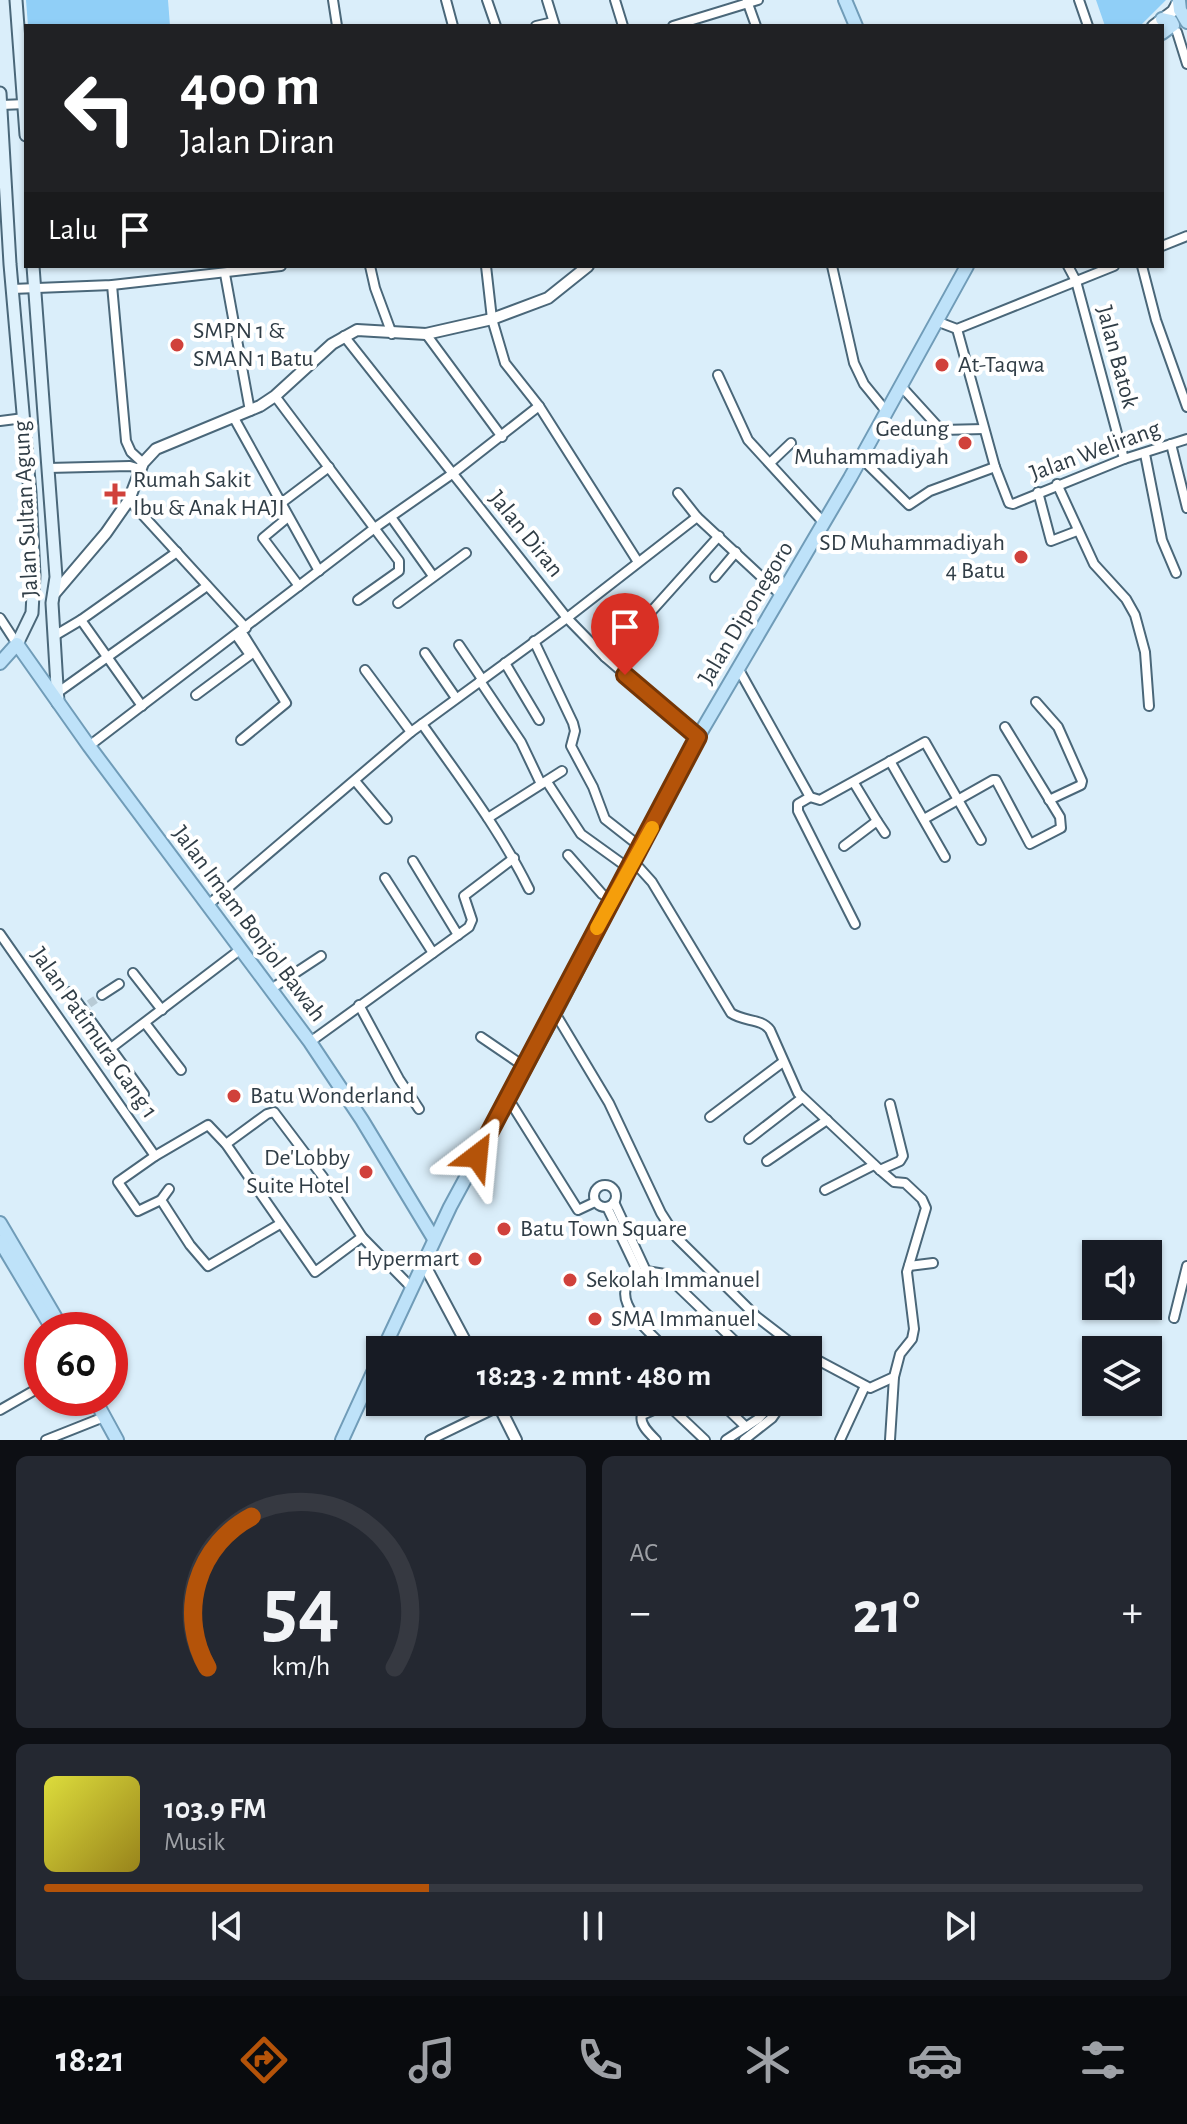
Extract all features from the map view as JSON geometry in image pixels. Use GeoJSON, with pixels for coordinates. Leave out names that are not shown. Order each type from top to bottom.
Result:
{"type":"FeatureCollection","features":[{"type":"Feature","properties":{"kind":"main road"},"geometry":{"type":"LineString","coordinates":[[16,0],[24,92]]}},
{"type":"Feature","properties":{"kind":"main road"},"geometry":{"type":"LineString","coordinates":[[845,0],[855,24]]}},
{"type":"Feature","properties":{"kind":"main road"},"geometry":{"type":"LineString","coordinates":[[1164,35],[1184,27],[1179,0]]}},
{"type":"Feature","properties":{"kind":"main road"},"geometry":{"type":"LineString","coordinates":[[1157,23],[1171,21],[1173,25],[1164,34]]}},
{"type":"Feature","properties":{"kind":"main road","name":"Jalan Sultan Agung"},"geometry":{"type":"LineString","coordinates":[[0,93],[5,264],[12,289],[24,418],[34,600],[28,624],[17,644]]}},
{"type":"Feature","properties":{"kind":"main road","name":"Jalan Sultan Agung"},"geometry":{"type":"LineString","coordinates":[[33,268],[56,577],[52,603],[58,698]]}},
{"type":"Feature","properties":{"kind":"main road","name":"Jalan Diponegoro"},"geometry":{"type":"LineString","coordinates":[[390,1336],[434,1239],[698,737],[824,523],[962,269]]}},
{"type":"Feature","properties":{"kind":"main road"},"geometry":{"type":"LineString","coordinates":[[30,493],[39,486],[50,492]]}},
{"type":"Feature","properties":{"kind":"main road"},"geometry":{"type":"LineString","coordinates":[[0,663],[17,644]]}},
{"type":"Feature","properties":{"kind":"main road","name":"Jalan Imam Bonjol Bawah"},"geometry":{"type":"LineString","coordinates":[[17,644],[89,746],[310,1042],[362,1120],[434,1239]]}},
{"type":"Feature","properties":{"kind":"main road"},"geometry":{"type":"LineString","coordinates":[[37,671],[49,675],[56,667]]}},
{"type":"Feature","properties":{"kind":"main road"},"geometry":{"type":"LineString","coordinates":[[0,1223],[46,1312]]}},
{"type":"Feature","properties":{"kind":"main road"},"geometry":{"type":"LineString","coordinates":[[0,1241],[50,1312]]}},
{"type":"Feature","properties":{"kind":"main road"},"geometry":{"type":"LineString","coordinates":[[342,1440],[366,1388]]}},
{"type":"Feature","properties":{"kind":"main road"},"geometry":{"type":"LineString","coordinates":[[104,1417],[112,1437]]}},
{"type":"Feature","properties":{"kind":"street"},"geometry":{"type":"LineString","coordinates":[[333,0],[337,24]]}},
{"type":"Feature","properties":{"kind":"street"},"geometry":{"type":"LineString","coordinates":[[446,0],[452,24]]}},
{"type":"Feature","properties":{"kind":"street"},"geometry":{"type":"LineString","coordinates":[[487,0],[495,24]]}},
{"type":"Feature","properties":{"kind":"street"},"geometry":{"type":"LineString","coordinates":[[547,0],[554,24]]}},
{"type":"Feature","properties":{"kind":"street"},"geometry":{"type":"LineString","coordinates":[[615,0],[622,24]]}},
{"type":"Feature","properties":{"kind":"street"},"geometry":{"type":"LineString","coordinates":[[679,24],[758,0]]}},
{"type":"Feature","properties":{"kind":"street"},"geometry":{"type":"LineString","coordinates":[[1079,0],[1087,24]]}},
{"type":"Feature","properties":{"kind":"street"},"geometry":{"type":"LineString","coordinates":[[1157,23],[1173,11],[1179,0]]}},
{"type":"Feature","properties":{"kind":"street"},"geometry":{"type":"LineString","coordinates":[[748,2],[755,24]]}},
{"type":"Feature","properties":{"kind":"street"},"geometry":{"type":"LineString","coordinates":[[1184,27],[1187,64]]}},
{"type":"Feature","properties":{"kind":"street"},"geometry":{"type":"LineString","coordinates":[[1,105],[24,104]]}},
{"type":"Feature","properties":{"kind":"street"},"geometry":{"type":"LineString","coordinates":[[1164,245],[1187,236]]}},
{"type":"Feature","properties":{"kind":"street"},"geometry":{"type":"LineString","coordinates":[[12,289],[112,285],[267,268]]}},
{"type":"Feature","properties":{"kind":"street"},"geometry":{"type":"LineString","coordinates":[[370,268],[392,334]]}},
{"type":"Feature","properties":{"kind":"street"},"geometry":{"type":"LineString","coordinates":[[486,268],[492,319],[505,363],[539,406],[638,562]]}},
{"type":"Feature","properties":{"kind":"street"},"geometry":{"type":"LineString","coordinates":[[55,593],[106,533],[129,500],[141,466],[165,443],[250,411],[275,396],[344,336],[357,330],[426,334],[492,319],[548,298],[586,268]]}},
{"type":"Feature","properties":{"kind":"street"},"geometry":{"type":"LineString","coordinates":[[832,268],[854,363],[864,384],[886,411]]}},
{"type":"Feature","properties":{"kind":"street","name":"Jalan Batok"},"geometry":{"type":"LineString","coordinates":[[1069,268],[1076,281],[1124,459]]}},
{"type":"Feature","properties":{"kind":"street"},"geometry":{"type":"LineString","coordinates":[[936,321],[957,329],[1109,268]]}},
{"type":"Feature","properties":{"kind":"street"},"geometry":{"type":"LineString","coordinates":[[1143,268],[1156,320],[1187,407]]}},
{"type":"Feature","properties":{"kind":"street"},"geometry":{"type":"LineString","coordinates":[[225,274],[250,411]]}},
{"type":"Feature","properties":{"kind":"street"},"geometry":{"type":"LineString","coordinates":[[112,285],[126,441],[141,466]]}},
{"type":"Feature","properties":{"kind":"street","name":"Jalan Welirang"},"geometry":{"type":"LineString","coordinates":[[957,329],[995,467],[1009,503],[1124,459],[1187,439]]}},
{"type":"Feature","properties":{"kind":"street"},"geometry":{"type":"LineString","coordinates":[[426,334],[502,437]]}},
{"type":"Feature","properties":{"kind":"street","name":"Jalan Diran"},"geometry":{"type":"LineString","coordinates":[[344,336],[567,618],[605,657],[698,737]]}},
{"type":"Feature","properties":{"kind":"street"},"geometry":{"type":"LineString","coordinates":[[718,375],[741,428],[824,523]]}},
{"type":"Feature","properties":{"kind":"street"},"geometry":{"type":"LineString","coordinates":[[900,385],[941,430],[984,429]]}},
{"type":"Feature","properties":{"kind":"street"},"geometry":{"type":"LineString","coordinates":[[275,396],[399,561],[401,568],[358,600]]}},
{"type":"Feature","properties":{"kind":"street"},"geometry":{"type":"LineString","coordinates":[[89,746],[376,527],[502,437],[539,406]]}},
{"type":"Feature","properties":{"kind":"street"},"geometry":{"type":"LineString","coordinates":[[0,421],[24,418]]}},
{"type":"Feature","properties":{"kind":"street"},"geometry":{"type":"LineString","coordinates":[[234,418],[319,571]]}},
{"type":"Feature","properties":{"kind":"street"},"geometry":{"type":"LineString","coordinates":[[770,463],[791,443]]}},
{"type":"Feature","properties":{"kind":"street"},"geometry":{"type":"LineString","coordinates":[[1171,444],[1187,508]]}},
{"type":"Feature","properties":{"kind":"street"},"geometry":{"type":"LineString","coordinates":[[1145,454],[1162,540],[1176,573]]}},
{"type":"Feature","properties":{"kind":"street"},"geometry":{"type":"LineString","coordinates":[[860,457],[909,505],[930,491],[995,467]]}},
{"type":"Feature","properties":{"kind":"street"},"geometry":{"type":"LineString","coordinates":[[48,468],[141,466]]}},
{"type":"Feature","properties":{"kind":"street"},"geometry":{"type":"LineString","coordinates":[[280,504],[329,467]]}},
{"type":"Feature","properties":{"kind":"street"},"geometry":{"type":"LineString","coordinates":[[1057,484],[1094,564],[1126,599],[1135,615],[1145,652],[1149,706]]}},
{"type":"Feature","properties":{"kind":"street"},"geometry":{"type":"LineString","coordinates":[[1038,492],[1051,541],[1077,531]]}},
{"type":"Feature","properties":{"kind":"street"},"geometry":{"type":"LineString","coordinates":[[678,493],[697,517],[782,596]]}},
{"type":"Feature","properties":{"kind":"street"},"geometry":{"type":"LineString","coordinates":[[129,500],[207,586],[241,631],[286,703],[241,740]]}},
{"type":"Feature","properties":{"kind":"street"},"geometry":{"type":"LineString","coordinates":[[391,517],[433,576]]}},
{"type":"Feature","properties":{"kind":"street"},"geometry":{"type":"LineString","coordinates":[[208,905],[411,732],[567,618],[697,517]]}},
{"type":"Feature","properties":{"kind":"street"},"geometry":{"type":"LineString","coordinates":[[287,518],[263,538],[299,586]]}},
{"type":"Feature","properties":{"kind":"street"},"geometry":{"type":"LineString","coordinates":[[605,657],[640,624],[719,536]]}},
{"type":"Feature","properties":{"kind":"street"},"geometry":{"type":"LineString","coordinates":[[54,636],[177,552]]}},
{"type":"Feature","properties":{"kind":"street"},"geometry":{"type":"LineString","coordinates":[[715,577],[736,552]]}},
{"type":"Feature","properties":{"kind":"street"},"geometry":{"type":"LineString","coordinates":[[398,603],[466,553]]}},
{"type":"Feature","properties":{"kind":"street"},"geometry":{"type":"LineString","coordinates":[[58,698],[207,586]]}},
{"type":"Feature","properties":{"kind":"street"},"geometry":{"type":"LineString","coordinates":[[0,618],[17,644]]}},
{"type":"Feature","properties":{"kind":"street"},"geometry":{"type":"LineString","coordinates":[[81,620],[142,706]]}},
{"type":"Feature","properties":{"kind":"street"},"geometry":{"type":"LineString","coordinates":[[196,695],[250,655],[241,631]]}},
{"type":"Feature","properties":{"kind":"street"},"geometry":{"type":"LineString","coordinates":[[534,641],[573,723],[575,731],[571,746],[593,787],[605,819],[642,848]]}},
{"type":"Feature","properties":{"kind":"street"},"geometry":{"type":"LineString","coordinates":[[459,645],[545,785],[581,834],[652,882],[731,1013],[737,1018],[767,1025],[792,1084],[802,1098],[894,1182],[905,1183],[924,1204],[926,1214],[909,1266],[907,1286],[914,1329],[912,1339],[900,1354],[894,1377],[890,1440]]}},
{"type":"Feature","properties":{"kind":"street"},"geometry":{"type":"LineString","coordinates":[[425,653],[456,698]]}},
{"type":"Feature","properties":{"kind":"street"},"geometry":{"type":"LineString","coordinates":[[505,663],[539,720]]}},
{"type":"Feature","properties":{"kind":"street"},"geometry":{"type":"LineString","coordinates":[[738,668],[810,797],[820,800],[925,742],[981,840]]}},
{"type":"Feature","properties":{"kind":"street"},"geometry":{"type":"LineString","coordinates":[[365,670],[411,732]]}},
{"type":"Feature","properties":{"kind":"street"},"geometry":{"type":"LineString","coordinates":[[1036,702],[1058,727],[1082,781],[1081,785],[1049,800]]}},
{"type":"Feature","properties":{"kind":"street"},"geometry":{"type":"LineString","coordinates":[[422,724],[514,858],[529,889]]}},
{"type":"Feature","properties":{"kind":"street"},"geometry":{"type":"LineString","coordinates":[[924,819],[990,780],[996,780],[1027,841],[1033,844],[1062,826],[1060,817],[1005,727]]}},
{"type":"Feature","properties":{"kind":"street"},"geometry":{"type":"LineString","coordinates":[[890,761],[945,857]]}},
{"type":"Feature","properties":{"kind":"street"},"geometry":{"type":"LineString","coordinates":[[488,818],[545,785],[562,771]]}},
{"type":"Feature","properties":{"kind":"street"},"geometry":{"type":"LineString","coordinates":[[356,782],[387,819]]}},
{"type":"Feature","properties":{"kind":"street"},"geometry":{"type":"LineString","coordinates":[[854,783],[885,833]]}},
{"type":"Feature","properties":{"kind":"street"},"geometry":{"type":"LineString","coordinates":[[810,797],[798,804],[798,811],[855,924]]}},
{"type":"Feature","properties":{"kind":"street"},"geometry":{"type":"LineString","coordinates":[[844,846],[877,821]]}},
{"type":"Feature","properties":{"kind":"street"},"geometry":{"type":"LineString","coordinates":[[568,855],[602,894],[613,900]]}},
{"type":"Feature","properties":{"kind":"street"},"geometry":{"type":"LineString","coordinates":[[310,1042],[458,935],[472,922],[464,896],[514,858]]}},
{"type":"Feature","properties":{"kind":"street"},"geometry":{"type":"LineString","coordinates":[[413,861],[458,935]]}},
{"type":"Feature","properties":{"kind":"street"},"geometry":{"type":"LineString","coordinates":[[385,878],[433,953]]}},
{"type":"Feature","properties":{"kind":"street","name":"Jalan Patimura Gang 1"},"geometry":{"type":"LineString","coordinates":[[0,934],[155,1156]]}},
{"type":"Feature","properties":{"kind":"street"},"geometry":{"type":"LineString","coordinates":[[111,1048],[241,949]]}},
{"type":"Feature","properties":{"kind":"street"},"geometry":{"type":"LineString","coordinates":[[271,989],[321,956]]}},
{"type":"Feature","properties":{"kind":"street"},"geometry":{"type":"LineString","coordinates":[[133,973],[162,1010]]}},
{"type":"Feature","properties":{"kind":"street"},"geometry":{"type":"LineString","coordinates":[[102,995],[119,984]]}},
{"type":"Feature","properties":{"kind":"street"},"geometry":{"type":"LineString","coordinates":[[70,992],[86,1007],[144,1094]]}},
{"type":"Feature","properties":{"kind":"street"},"geometry":{"type":"LineString","coordinates":[[359,1005],[419,1109]]}},
{"type":"Feature","properties":{"kind":"street"},"geometry":{"type":"LineString","coordinates":[[555,1013],[609,1103],[661,1213],[677,1238],[757,1317],[782,1336]]}},
{"type":"Feature","properties":{"kind":"street"},"geometry":{"type":"LineString","coordinates":[[145,1023],[181,1070]]}},
{"type":"Feature","properties":{"kind":"street"},"geometry":{"type":"LineString","coordinates":[[481,1037],[525,1067]]}},
{"type":"Feature","properties":{"kind":"street"},"geometry":{"type":"LineString","coordinates":[[710,1117],[783,1062]]}},
{"type":"Feature","properties":{"kind":"street"},"geometry":{"type":"LineString","coordinates":[[749,1139],[802,1098]]}},
{"type":"Feature","properties":{"kind":"street"},"geometry":{"type":"LineString","coordinates":[[509,1100],[579,1210],[594,1200],[598,1186],[607,1184],[614,1189],[610,1205],[642,1272]]}},
{"type":"Feature","properties":{"kind":"street"},"geometry":{"type":"LineString","coordinates":[[825,1190],[877,1167],[900,1161],[903,1156],[890,1104]]}},
{"type":"Feature","properties":{"kind":"street"},"geometry":{"type":"LineString","coordinates":[[226,1144],[274,1112],[323,1177],[362,1237],[412,1288]]}},
{"type":"Feature","properties":{"kind":"street"},"geometry":{"type":"LineString","coordinates":[[767,1161],[827,1120]]}},
{"type":"Feature","properties":{"kind":"street"},"geometry":{"type":"LineString","coordinates":[[169,1189],[161,1200],[138,1211],[118,1184],[155,1156],[208,1125],[226,1144],[316,1273],[362,1237]]}},
{"type":"Feature","properties":{"kind":"street"},"geometry":{"type":"LineString","coordinates":[[161,1200],[190,1245],[208,1266],[280,1224]]}},
{"type":"Feature","properties":{"kind":"street"},"geometry":{"type":"LineString","coordinates":[[594,1200],[610,1205]]}},
{"type":"Feature","properties":{"kind":"street"},"geometry":{"type":"LineString","coordinates":[[423,1262],[463,1336]]}},
{"type":"Feature","properties":{"kind":"street"},"geometry":{"type":"LineString","coordinates":[[909,1266],[933,1263]]}},
{"type":"Feature","properties":{"kind":"street"},"geometry":{"type":"LineString","coordinates":[[1174,1318],[1187,1266]]}},
{"type":"Feature","properties":{"kind":"street"},"geometry":{"type":"LineString","coordinates":[[653,1336],[631,1313],[625,1301],[625,1289],[642,1272],[665,1274],[729,1336]]}},
{"type":"Feature","properties":{"kind":"street"},"geometry":{"type":"LineString","coordinates":[[822,1363],[865,1386],[877,1387],[894,1377]]}},
{"type":"Feature","properties":{"kind":"street"},"geometry":{"type":"LineString","coordinates":[[840,1440],[865,1386]]}},
{"type":"Feature","properties":{"kind":"street"},"geometry":{"type":"LineString","coordinates":[[0,1410],[24,1396]]}},
{"type":"Feature","properties":{"kind":"street"},"geometry":{"type":"LineString","coordinates":[[430,1440],[475,1416]]}},
{"type":"Feature","properties":{"kind":"street"},"geometry":{"type":"LineString","coordinates":[[504,1416],[516,1440]]}},
{"type":"Feature","properties":{"kind":"street"},"geometry":{"type":"LineString","coordinates":[[641,1416],[656,1440]]}},
{"type":"Feature","properties":{"kind":"street"},"geometry":{"type":"LineString","coordinates":[[682,1416],[705,1440]]}},
{"type":"Feature","properties":{"kind":"street"},"geometry":{"type":"LineString","coordinates":[[735,1416],[746,1427]]}},
{"type":"Feature","properties":{"kind":"street"},"geometry":{"type":"LineString","coordinates":[[726,1440],[758,1416]]}},
{"type":"Feature","properties":{"kind":"street"},"geometry":{"type":"LineString","coordinates":[[744,1440],[773,1416]]}},
{"type":"Feature","properties":{"kind":"street"},"geometry":{"type":"LineString","coordinates":[[46,1440],[104,1417]]}},
{"type":"Feature","properties":{"kind":"shaded area"},"geometry":{"type":"Polygon","coordinates":[[[26,0],[168,0],[170,24],[28,24],[26,0]]]}},
{"type":"Feature","properties":{"kind":"shaded area"},"geometry":{"type":"Polygon","coordinates":[[[1096,0],[1166,0],[1142,24],[1104,24],[1096,0]]]}},
{"type":"Feature","properties":{"kind":"tunnel"},"geometry":{"type":"LineString","coordinates":[[89,1004],[102,995]]}},
{"type":"Feature","properties":{"kind":"slow traffic"},"geometry":{"type":"LineString","coordinates":[[597,928],[652,828]]}},
{"type":"Feature","properties":{"kind":"place","name":"SMPN 1 & SMAN 1 Batu"},"geometry":{"type":"Point","coordinates":[177,345]}},
{"type":"Feature","properties":{"kind":"place","name":"At-Taqwa"},"geometry":{"type":"Point","coordinates":[942,365]}},
{"type":"Feature","properties":{"kind":"place","name":"Gedung Muhammadiyah"},"geometry":{"type":"Point","coordinates":[965,443]}},
{"type":"Feature","properties":{"kind":"place","name":"Rumah Sakit Ibu & Anak HAJI"},"geometry":{"type":"Point","coordinates":[115,494]}},
{"type":"Feature","properties":{"kind":"place","name":"SD Muhammadiyah 4 Batu"},"geometry":{"type":"Point","coordinates":[1021,557]}},
{"type":"Feature","properties":{"kind":"place","name":"Batu Wonderland"},"geometry":{"type":"Point","coordinates":[234,1096]}},
{"type":"Feature","properties":{"kind":"place","name":"De'Lobby Suite Hotel"},"geometry":{"type":"Point","coordinates":[366,1172]}},
{"type":"Feature","properties":{"kind":"place","name":"Batu Town Square"},"geometry":{"type":"Point","coordinates":[504,1229]}},
{"type":"Feature","properties":{"kind":"place","name":"Hypermart"},"geometry":{"type":"Point","coordinates":[475,1259]}},
{"type":"Feature","properties":{"kind":"place","name":"Sekolah Immanuel"},"geometry":{"type":"Point","coordinates":[570,1280]}},
{"type":"Feature","properties":{"kind":"place","name":"SMA Immanuel"},"geometry":{"type":"Point","coordinates":[595,1319]}},
{"type":"Feature","properties":{"kind":"route"},"geometry":{"type":"LineString","coordinates":[[477,1156],[631,870],[698,737],[625,675]]}}]}
